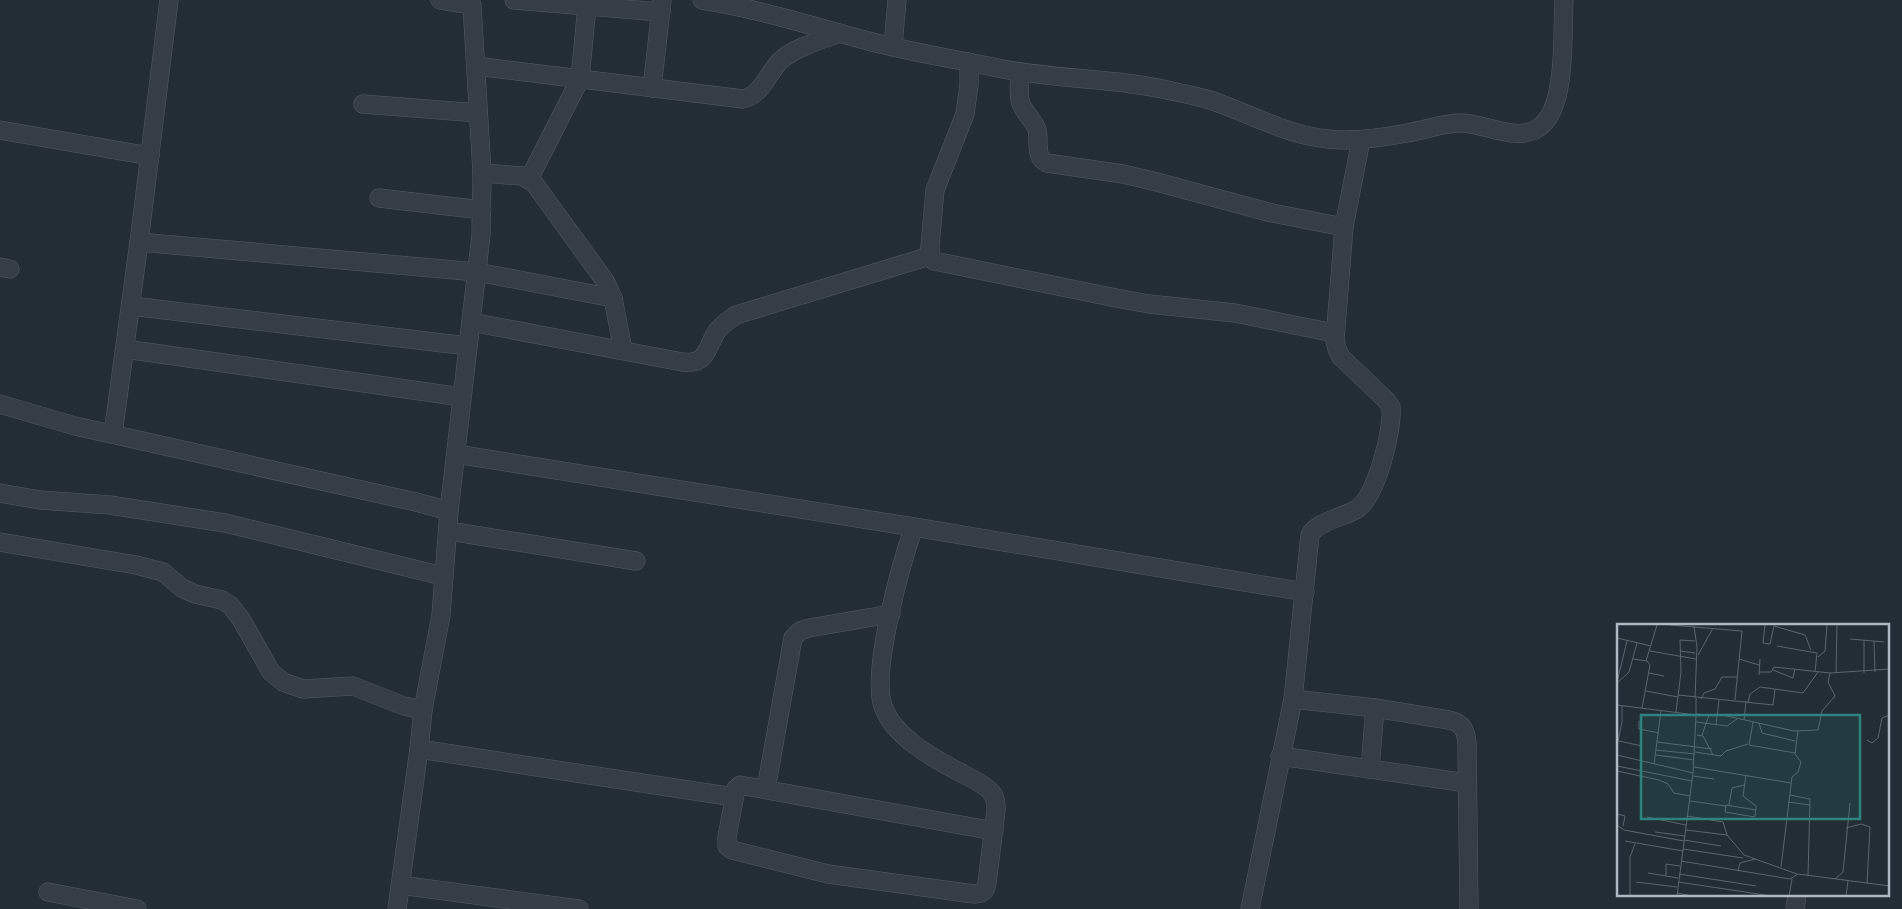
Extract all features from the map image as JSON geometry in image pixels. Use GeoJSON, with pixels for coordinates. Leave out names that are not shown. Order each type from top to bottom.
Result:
{"type":"FeatureCollection","features":[{"type":"Feature","properties":{"kind":"street"},"geometry":{"type":"LineString","coordinates":[[113,434],[169,0]]}},
{"type":"Feature","properties":{"kind":"street"},"geometry":{"type":"LineString","coordinates":[[397,909],[423,710],[440,615],[449,530],[449,511],[477,272],[482,210],[482,173],[472,2],[440,0]]}},
{"type":"Feature","properties":{"kind":"street"},"geometry":{"type":"LineString","coordinates":[[514,0],[587,6],[662,6],[652,88]]}},
{"type":"Feature","properties":{"kind":"street"},"geometry":{"type":"LineString","coordinates":[[702,0],[752,9],[893,46],[1020,72],[1105,80],[1174,91],[1209,100],[1284,129],[1306,135],[1328,139],[1361,140],[1404,134],[1452,123],[1474,124],[1520,133],[1535,130],[1549,118],[1556,103],[1561,76],[1564,0]]}},
{"type":"Feature","properties":{"kind":"street"},"geometry":{"type":"LineString","coordinates":[[893,46],[897,0]]}},
{"type":"Feature","properties":{"kind":"street"},"geometry":{"type":"LineString","coordinates":[[529,179],[580,79],[587,6]]}},
{"type":"Feature","properties":{"kind":"street"},"geometry":{"type":"LineString","coordinates":[[476,66],[737,99],[748,98],[758,91],[775,66],[787,55],[840,33]]}},
{"type":"Feature","properties":{"kind":"street"},"geometry":{"type":"LineString","coordinates":[[969,62],[969,85],[965,114],[935,190],[930,256],[938,264],[1149,304],[1235,313],[1334,333]]}},
{"type":"Feature","properties":{"kind":"street"},"geometry":{"type":"LineString","coordinates":[[1020,72],[1019,93],[1021,104],[1036,126],[1040,156],[1046,163],[1146,179],[1272,212],[1344,227]]}},
{"type":"Feature","properties":{"kind":"street"},"geometry":{"type":"LineString","coordinates":[[363,104],[478,113]]}},
{"type":"Feature","properties":{"kind":"street"},"geometry":{"type":"LineString","coordinates":[[0,130],[150,156]]}},
{"type":"Feature","properties":{"kind":"street"},"geometry":{"type":"LineString","coordinates":[[1250,909],[1292,699],[1310,535],[1318,527],[1355,510],[1365,501],[1384,457],[1391,411],[1391,407],[1386,400],[1341,357],[1337,349],[1334,333],[1344,227],[1361,140]]}},
{"type":"Feature","properties":{"kind":"street"},"geometry":{"type":"LineString","coordinates":[[482,173],[513,174],[529,179],[534,183],[600,272],[613,298],[623,350]]}},
{"type":"Feature","properties":{"kind":"street"},"geometry":{"type":"LineString","coordinates":[[379,198],[482,210]]}},
{"type":"Feature","properties":{"kind":"street"},"geometry":{"type":"LineString","coordinates":[[139,242],[477,272],[613,298]]}},
{"type":"Feature","properties":{"kind":"street"},"geometry":{"type":"LineString","coordinates":[[471,322],[682,362],[695,362],[704,357],[718,329],[736,315],[930,256]]}},
{"type":"Feature","properties":{"kind":"street"},"geometry":{"type":"LineString","coordinates":[[131,306],[468,346]]}},
{"type":"Feature","properties":{"kind":"street"},"geometry":{"type":"LineString","coordinates":[[125,349],[462,397]]}},
{"type":"Feature","properties":{"kind":"street"},"geometry":{"type":"LineString","coordinates":[[0,404],[75,426],[449,511]]}},
{"type":"Feature","properties":{"kind":"street"},"geometry":{"type":"LineString","coordinates":[[456,454],[914,527],[1304,592]]}},
{"type":"Feature","properties":{"kind":"street"},"geometry":{"type":"LineString","coordinates":[[0,493],[40,500],[110,505],[225,523],[443,576]]}},
{"type":"Feature","properties":{"kind":"street"},"geometry":{"type":"LineString","coordinates":[[914,527],[902,563],[881,662],[880,695],[886,714],[910,741],[930,756],[978,782],[991,792],[996,803],[994,831],[986,888],[981,893],[974,894],[861,879],[800,867],[728,848],[726,841],[734,797],[737,787],[740,785],[994,831]]}},
{"type":"Feature","properties":{"kind":"street"},"geometry":{"type":"LineString","coordinates":[[449,530],[636,561]]}},
{"type":"Feature","properties":{"kind":"street"},"geometry":{"type":"LineString","coordinates":[[0,542],[144,566],[163,572],[182,588],[194,594],[222,600],[230,605],[241,619],[270,672],[283,682],[303,689],[353,686],[404,706],[423,710]]}},
{"type":"Feature","properties":{"kind":"street"},"geometry":{"type":"LineString","coordinates":[[766,789],[793,638],[800,631],[809,628],[891,614]]}},
{"type":"Feature","properties":{"kind":"street"},"geometry":{"type":"LineString","coordinates":[[1292,699],[1374,708],[1449,720],[1461,724],[1466,734],[1468,909]]}},
{"type":"Feature","properties":{"kind":"street"},"geometry":{"type":"LineString","coordinates":[[1370,769],[1374,708]]}},
{"type":"Feature","properties":{"kind":"street"},"geometry":{"type":"LineString","coordinates":[[419,749],[734,797]]}},
{"type":"Feature","properties":{"kind":"street"},"geometry":{"type":"LineString","coordinates":[[1280,756],[1467,783]]}},
{"type":"Feature","properties":{"kind":"street"},"geometry":{"type":"LineString","coordinates":[[400,885],[579,909]]}},
{"type":"Feature","properties":{"kind":"street"},"geometry":{"type":"LineString","coordinates":[[48,892],[137,909]]}},
{"type":"Feature","properties":{"kind":"street"},"geometry":{"type":"LineString","coordinates":[[1795,909],[1797,896]]}}]}
